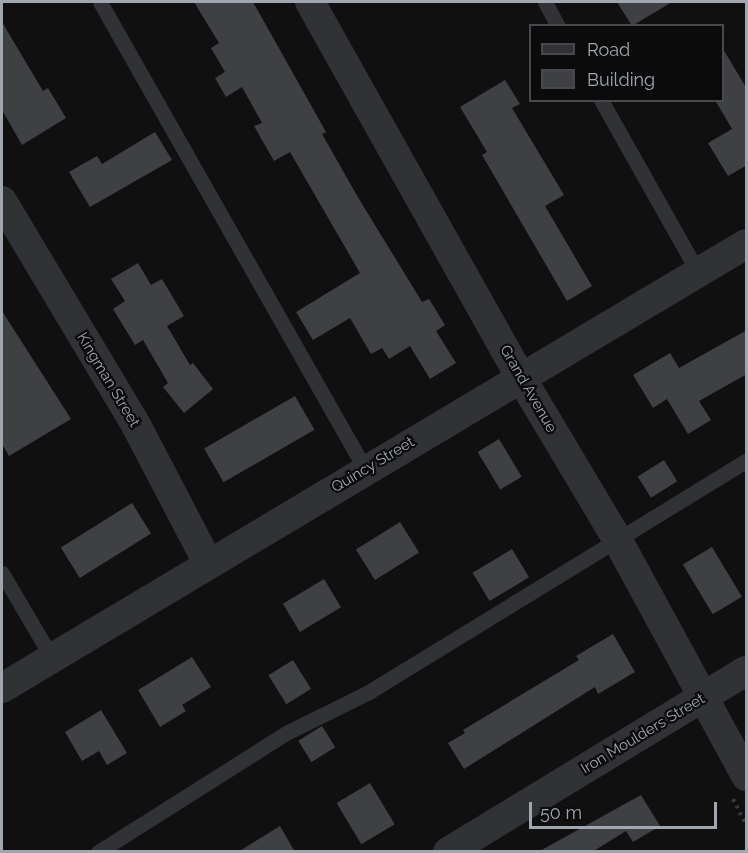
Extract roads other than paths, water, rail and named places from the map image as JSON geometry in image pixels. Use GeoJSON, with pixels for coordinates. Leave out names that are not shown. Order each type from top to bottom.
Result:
{"type":"FeatureCollection","features":[{"type":"Feature","properties":{"kind":"street","name":"Grand Avenue"},"geometry":{"type":"LineString","coordinates":[[310,2],[520,376],[617,540],[747,776]]}},
{"type":"Feature","properties":{"kind":"street","name":"Kingman Street"},"geometry":{"type":"LineString","coordinates":[[2,201],[137,427],[208,563]]}},
{"type":"Feature","properties":{"kind":"street","name":"Quincy Street"},"geometry":{"type":"LineString","coordinates":[[2,688],[520,376],[699,274],[747,244]]}},
{"type":"Feature","properties":{"kind":"street","name":"Iron Moulders Street"},"geometry":{"type":"LineString","coordinates":[[448,852],[747,671]]}},
{"type":"Feature","properties":{"kind":"lane"},"geometry":{"type":"LineString","coordinates":[[100,2],[365,469]]}},
{"type":"Feature","properties":{"kind":"lane"},"geometry":{"type":"LineString","coordinates":[[544,2],[557,24]]}},
{"type":"Feature","properties":{"kind":"lane"},"geometry":{"type":"LineString","coordinates":[[602,102],[699,274]]}},
{"type":"Feature","properties":{"kind":"lane"},"geometry":{"type":"LineString","coordinates":[[98,852],[288,732],[367,693],[747,461]]}},
{"type":"Feature","properties":{"kind":"lane"},"geometry":{"type":"LineString","coordinates":[[2,573],[52,658]]}}]}
